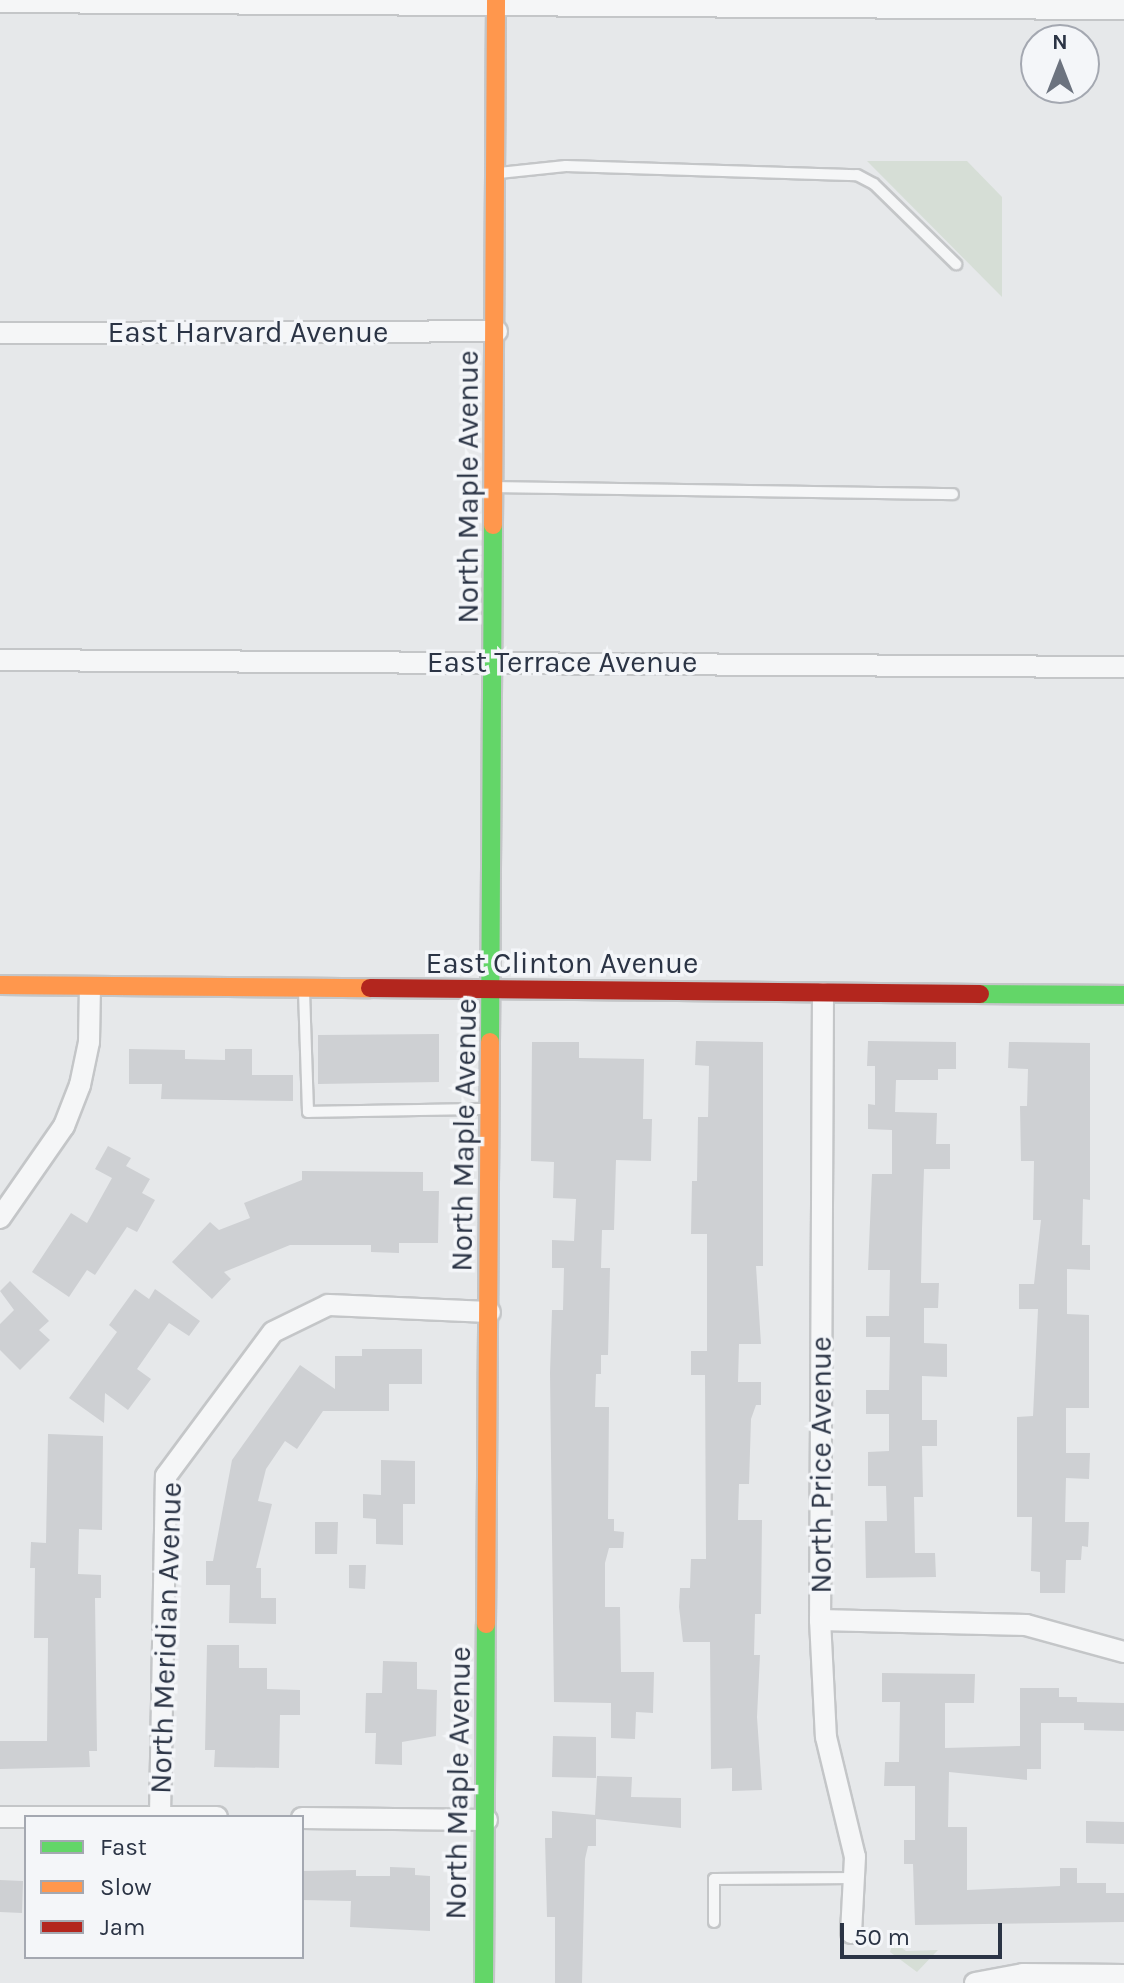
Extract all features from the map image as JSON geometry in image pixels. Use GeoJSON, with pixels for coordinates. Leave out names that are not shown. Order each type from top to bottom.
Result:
{"type":"FeatureCollection","features":[{"type":"Feature","properties":{"kind":"street"},"geometry":{"type":"LineString","coordinates":[[0,2],[496,2],[1124,9]]}},
{"type":"Feature","properties":{"kind":"street","name":"North Maple Avenue"},"geometry":{"type":"LineString","coordinates":[[484,1983],[494,991],[496,2]]}},
{"type":"Feature","properties":{"kind":"street","name":"East Harvard Avenue"},"geometry":{"type":"LineString","coordinates":[[0,333],[497,331]]}},
{"type":"Feature","properties":{"kind":"street","name":"East Terrace Avenue"},"geometry":{"type":"LineString","coordinates":[[0,660],[1124,667]]}},
{"type":"Feature","properties":{"kind":"street","name":"East Clinton Avenue"},"geometry":{"type":"LineString","coordinates":[[0,985],[1124,995]]}},
{"type":"Feature","properties":{"kind":"street"},"geometry":{"type":"LineString","coordinates":[[0,1218],[64,1126],[80,1085],[89,1042],[90,987]]}},
{"type":"Feature","properties":{"kind":"street","name":"North Price Avenue"},"geometry":{"type":"LineString","coordinates":[[823,993],[820,1620],[826,1737],[857,1878],[851,1933]]}},
{"type":"Feature","properties":{"kind":"street","name":"North Meridian Avenue"},"geometry":{"type":"LineString","coordinates":[[160,1815],[166,1476],[273,1332],[328,1305],[490,1312]]}},
{"type":"Feature","properties":{"kind":"street"},"geometry":{"type":"LineString","coordinates":[[820,1620],[1026,1625],[1124,1652]]}},
{"type":"Feature","properties":{"kind":"street"},"geometry":{"type":"LineString","coordinates":[[0,1817],[24,1817]]}},
{"type":"Feature","properties":{"kind":"street"},"geometry":{"type":"LineString","coordinates":[[304,1818],[487,1820]]}},
{"type":"Feature","properties":{"kind":"street"},"geometry":{"type":"LineString","coordinates":[[975,1983],[1023,1974],[1124,1975]]}},
{"type":"Feature","properties":{"kind":"lane"},"geometry":{"type":"LineString","coordinates":[[497,173],[566,166],[822,170],[857,175],[874,184],[956,264]]}},
{"type":"Feature","properties":{"kind":"lane"},"geometry":{"type":"LineString","coordinates":[[496,487],[953,494]]}},
{"type":"Feature","properties":{"kind":"lane"},"geometry":{"type":"LineString","coordinates":[[304,989],[308,1112],[493,1109]]}},
{"type":"Feature","properties":{"kind":"lane"},"geometry":{"type":"LineString","coordinates":[[714,1922],[714,1879],[857,1878]]}},
{"type":"Feature","properties":{"kind":"shaded area"},"geometry":{"type":"Polygon","coordinates":[[[867,161],[967,161],[1002,197],[1002,297],[867,161]]]}},
{"type":"Feature","properties":{"kind":"shaded area"},"geometry":{"type":"Polygon","coordinates":[[[893,1941],[906,1951],[938,1950],[917,1972],[890,1952],[893,1941]]]}},
{"type":"Feature","properties":{"kind":"building"},"geometry":{"type":"Polygon","coordinates":[[[439,1034],[439,1082],[318,1084],[318,1035],[439,1034]]]}},
{"type":"Feature","properties":{"kind":"building"},"geometry":{"type":"Polygon","coordinates":[[[696,1041],[763,1042],[763,1266],[756,1266],[761,1344],[739,1344],[738,1382],[761,1382],[761,1405],[756,1405],[751,1419],[749,1484],[739,1484],[738,1520],[762,1520],[761,1614],[755,1614],[754,1655],[760,1655],[757,1717],[762,1790],[732,1791],[732,1768],[711,1769],[710,1642],[683,1642],[679,1607],[680,1588],[690,1588],[691,1559],[706,1559],[705,1375],[691,1375],[691,1351],[707,1351],[707,1234],[691,1234],[692,1181],[697,1181],[698,1117],[708,1117],[709,1066],[695,1065],[696,1041]]]}},
{"type":"Feature","properties":{"kind":"building"},"geometry":{"type":"Polygon","coordinates":[[[868,1041],[956,1042],[956,1069],[938,1069],[938,1080],[896,1080],[895,1112],[937,1113],[936,1144],[950,1144],[950,1169],[924,1169],[922,1229],[921,1283],[939,1283],[938,1308],[924,1308],[924,1343],[947,1344],[947,1377],[922,1376],[922,1420],[937,1420],[937,1446],[922,1446],[923,1497],[914,1497],[915,1553],[935,1553],[936,1577],[866,1578],[865,1521],[887,1521],[886,1486],[868,1486],[868,1452],[889,1451],[889,1414],[866,1414],[866,1390],[889,1390],[890,1337],[866,1337],[866,1316],[889,1316],[890,1270],[868,1270],[872,1174],[892,1174],[892,1130],[868,1129],[868,1104],[875,1105],[875,1066],[867,1066],[868,1041]]]}},
{"type":"Feature","properties":{"kind":"building"},"geometry":{"type":"Polygon","coordinates":[[[532,1042],[579,1042],[579,1058],[644,1059],[643,1119],[652,1119],[651,1161],[616,1160],[614,1230],[602,1230],[601,1268],[610,1268],[608,1355],[601,1355],[601,1374],[596,1374],[595,1407],[609,1407],[608,1519],[614,1519],[614,1531],[624,1532],[623,1548],[609,1548],[605,1563],[605,1607],[620,1607],[621,1672],[654,1672],[653,1713],[636,1712],[635,1739],[611,1738],[611,1703],[554,1702],[550,1373],[552,1310],[563,1310],[564,1268],[552,1268],[552,1240],[574,1241],[576,1199],[553,1198],[554,1162],[531,1161],[532,1042]]]}},
{"type":"Feature","properties":{"kind":"building"},"geometry":{"type":"Polygon","coordinates":[[[1009,1042],[1090,1043],[1090,1200],[1083,1199],[1082,1245],[1090,1245],[1090,1270],[1067,1269],[1067,1314],[1089,1315],[1089,1408],[1066,1408],[1066,1453],[1090,1453],[1089,1479],[1066,1478],[1065,1522],[1089,1522],[1088,1547],[1082,1546],[1081,1560],[1066,1560],[1065,1593],[1040,1593],[1040,1572],[1031,1571],[1032,1517],[1017,1517],[1017,1417],[1033,1416],[1038,1309],[1019,1309],[1019,1284],[1034,1284],[1041,1220],[1033,1220],[1034,1161],[1021,1161],[1020,1106],[1027,1106],[1028,1069],[1008,1068],[1009,1042]]]}},
{"type":"Feature","properties":{"kind":"building"},"geometry":{"type":"Polygon","coordinates":[[[129,1049],[185,1050],[185,1059],[225,1060],[225,1049],[252,1049],[252,1075],[293,1075],[293,1101],[161,1099],[162,1084],[129,1084],[129,1049]]]}},
{"type":"Feature","properties":{"kind":"building"},"geometry":{"type":"Polygon","coordinates":[[[108,1146],[131,1158],[126,1166],[150,1179],[142,1193],[155,1200],[137,1232],[127,1227],[95,1275],[87,1270],[69,1297],[32,1272],[71,1213],[87,1223],[112,1178],[95,1169],[108,1146]]]}},
{"type":"Feature","properties":{"kind":"building"},"geometry":{"type":"Polygon","coordinates":[[[302,1171],[423,1172],[423,1191],[439,1191],[438,1243],[399,1243],[399,1253],[371,1252],[371,1245],[290,1245],[224,1272],[231,1279],[212,1299],[172,1262],[210,1222],[219,1230],[250,1218],[244,1203],[302,1180],[302,1171]]]}},
{"type":"Feature","properties":{"kind":"building"},"geometry":{"type":"Polygon","coordinates":[[[10,1281],[49,1321],[39,1330],[50,1340],[20,1370],[0,1350],[0,1324],[14,1310],[0,1291],[10,1281]]]}},
{"type":"Feature","properties":{"kind":"building"},"geometry":{"type":"Polygon","coordinates":[[[135,1289],[149,1299],[155,1289],[200,1321],[189,1336],[169,1323],[137,1369],[151,1379],[128,1410],[105,1393],[104,1423],[69,1398],[117,1332],[109,1325],[135,1289]]]}},
{"type":"Feature","properties":{"kind":"building"},"geometry":{"type":"Polygon","coordinates":[[[362,1349],[422,1349],[422,1384],[389,1384],[389,1411],[323,1411],[297,1449],[285,1441],[266,1469],[258,1501],[272,1504],[256,1568],[261,1568],[261,1598],[276,1598],[276,1624],[229,1623],[230,1585],[206,1585],[206,1561],[213,1561],[232,1460],[300,1365],[335,1389],[335,1356],[362,1356],[362,1349]]]}},
{"type":"Feature","properties":{"kind":"building"},"geometry":{"type":"Polygon","coordinates":[[[48,1434],[103,1436],[102,1530],[79,1529],[78,1574],[101,1575],[101,1598],[95,1598],[97,1751],[89,1751],[90,1767],[0,1769],[0,1741],[47,1741],[48,1638],[34,1638],[35,1568],[30,1568],[31,1542],[46,1543],[48,1434]]]}},
{"type":"Feature","properties":{"kind":"building"},"geometry":{"type":"Polygon","coordinates":[[[381,1460],[415,1461],[415,1504],[403,1504],[403,1545],[376,1544],[376,1519],[363,1518],[363,1494],[381,1495],[381,1460]]]}},
{"type":"Feature","properties":{"kind":"building"},"geometry":{"type":"Polygon","coordinates":[[[315,1522],[338,1522],[337,1554],[315,1554],[315,1522]]]}},
{"type":"Feature","properties":{"kind":"building"},"geometry":{"type":"Polygon","coordinates":[[[349,1565],[366,1565],[365,1589],[349,1588],[349,1565]]]}},
{"type":"Feature","properties":{"kind":"building"},"geometry":{"type":"Polygon","coordinates":[[[207,1645],[239,1645],[239,1668],[267,1668],[267,1689],[300,1690],[300,1715],[280,1715],[279,1768],[214,1767],[215,1750],[205,1750],[207,1645]]]}},
{"type":"Feature","properties":{"kind":"building"},"geometry":{"type":"Polygon","coordinates":[[[383,1661],[417,1662],[417,1689],[437,1690],[436,1736],[402,1742],[402,1765],[375,1764],[376,1733],[365,1733],[366,1693],[382,1693],[383,1661]]]}},
{"type":"Feature","properties":{"kind":"building"},"geometry":{"type":"Polygon","coordinates":[[[882,1673],[975,1674],[974,1703],[945,1703],[945,1748],[1020,1746],[1020,1688],[1059,1688],[1059,1697],[1077,1697],[1077,1702],[1124,1703],[1124,1731],[1084,1730],[1084,1723],[1041,1723],[1041,1769],[1027,1769],[1027,1780],[949,1772],[948,1827],[967,1827],[967,1890],[1060,1886],[1060,1868],[1077,1868],[1077,1883],[1106,1883],[1106,1893],[1124,1893],[1124,1922],[915,1925],[913,1864],[904,1864],[904,1840],[915,1840],[915,1786],[884,1786],[885,1762],[899,1762],[900,1702],[882,1702],[882,1673]]]}},
{"type":"Feature","properties":{"kind":"building"},"geometry":{"type":"Polygon","coordinates":[[[553,1736],[596,1737],[596,1778],[552,1777],[553,1736]]]}},
{"type":"Feature","properties":{"kind":"building"},"geometry":{"type":"Polygon","coordinates":[[[597,1776],[632,1777],[631,1797],[681,1798],[681,1828],[596,1819],[596,1846],[588,1846],[585,1859],[582,1983],[555,1983],[555,1917],[547,1917],[545,1838],[552,1838],[552,1811],[595,1815],[597,1776]]]}},
{"type":"Feature","properties":{"kind":"building"},"geometry":{"type":"Polygon","coordinates":[[[1086,1821],[1124,1822],[1124,1844],[1086,1843],[1086,1821]]]}},
{"type":"Feature","properties":{"kind":"building"},"geometry":{"type":"Polygon","coordinates":[[[390,1867],[415,1868],[415,1875],[430,1876],[430,1931],[350,1927],[351,1901],[304,1900],[304,1871],[356,1870],[356,1876],[390,1876],[390,1867]]]}},
{"type":"Feature","properties":{"kind":"building"},"geometry":{"type":"Polygon","coordinates":[[[0,1880],[23,1881],[22,1913],[0,1912],[0,1880]]]}},
{"type":"Feature","properties":{"kind":"traffic: fast"},"geometry":{"type":"LineString","coordinates":[[490,1042],[493,525]]}},
{"type":"Feature","properties":{"kind":"traffic: fast"},"geometry":{"type":"LineString","coordinates":[[980,994],[1124,995]]}},
{"type":"Feature","properties":{"kind":"traffic: fast"},"geometry":{"type":"LineString","coordinates":[[484,1983],[486,1624]]}},
{"type":"Feature","properties":{"kind":"traffic: slow"},"geometry":{"type":"LineString","coordinates":[[493,525],[496,0]]}},
{"type":"Feature","properties":{"kind":"traffic: slow"},"geometry":{"type":"LineString","coordinates":[[0,985],[370,988]]}},
{"type":"Feature","properties":{"kind":"traffic: slow"},"geometry":{"type":"LineString","coordinates":[[486,1624],[490,1042]]}},
{"type":"Feature","properties":{"kind":"traffic: jam"},"geometry":{"type":"LineString","coordinates":[[370,988],[980,994]]}}]}
